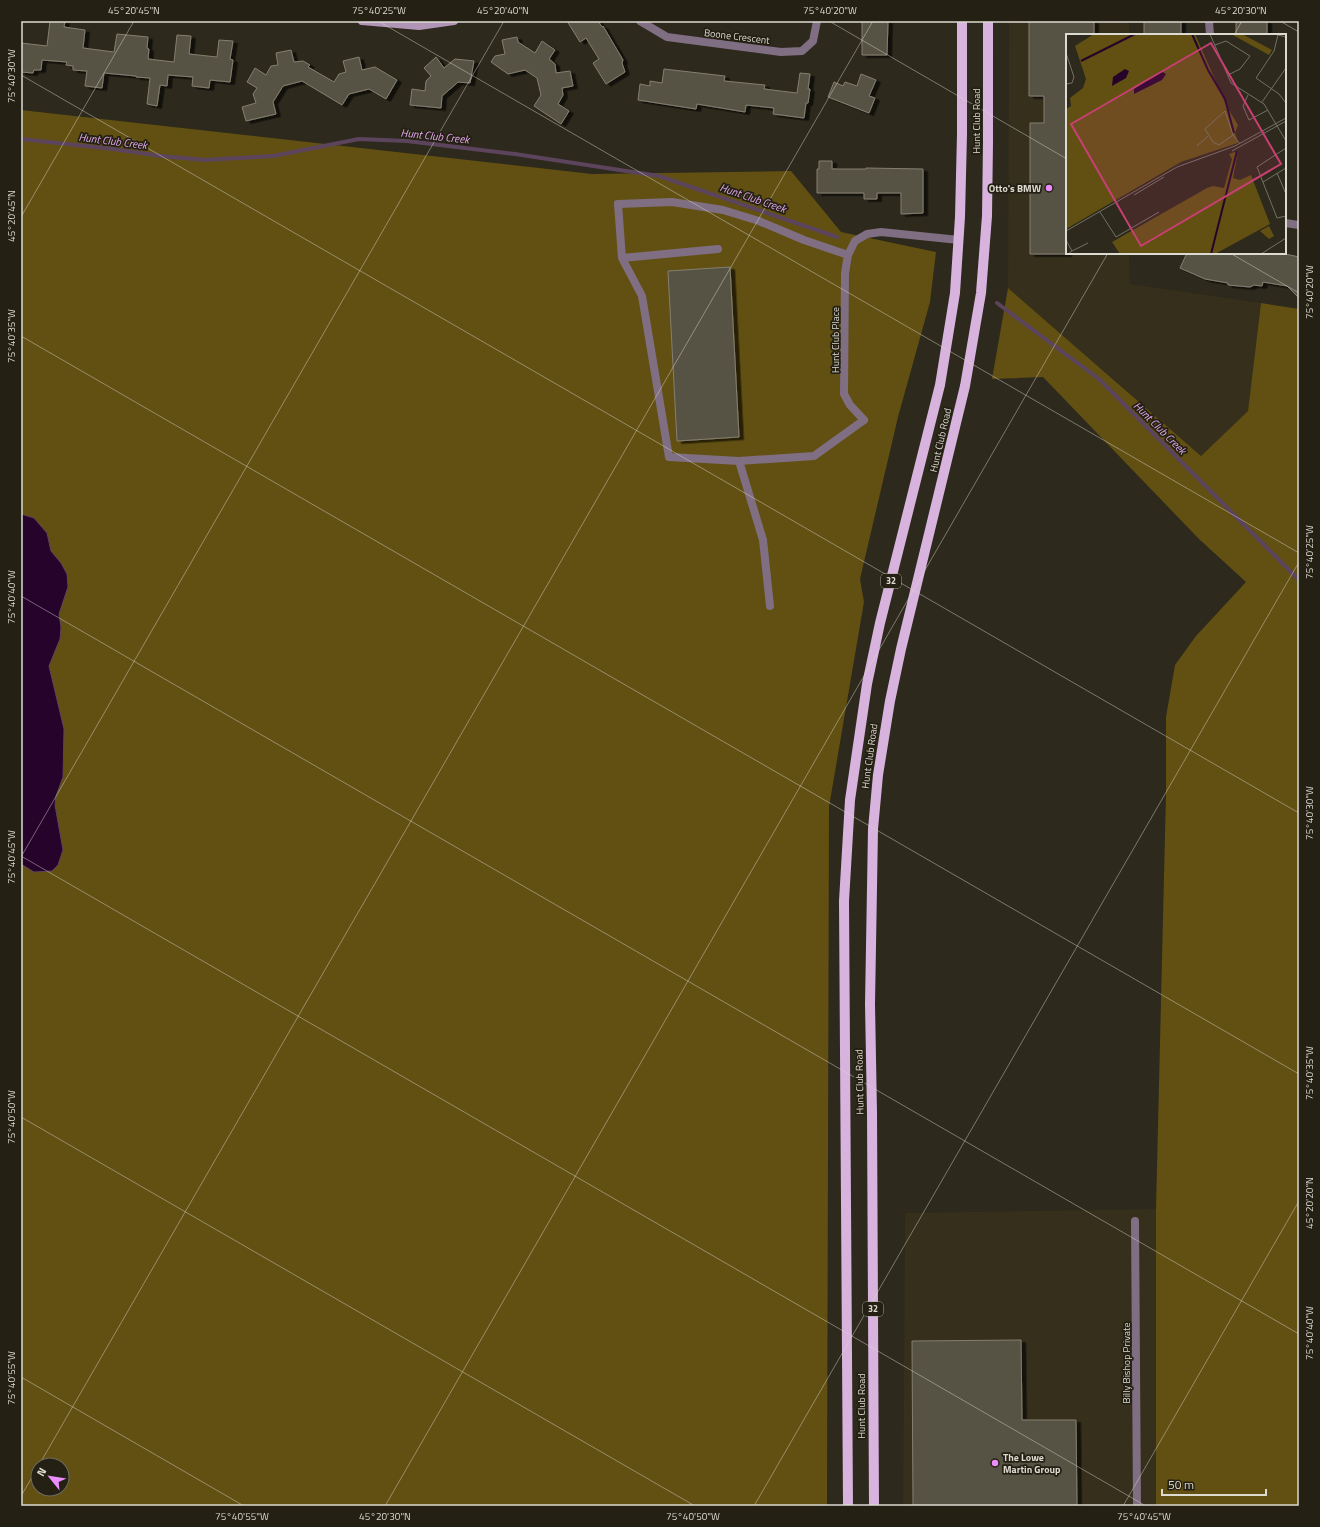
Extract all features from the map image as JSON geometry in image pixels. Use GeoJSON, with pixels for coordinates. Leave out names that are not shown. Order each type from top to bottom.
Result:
{"type":"FeatureCollection","features":[{"type":"Feature","properties":{"kind":"main road","name":"Hunt Club Road"},"geometry":{"type":"LineString","coordinates":[[848,1506],[844,900],[850,800],[863,709],[873,654],[940,385],[955,293],[959,240],[962,134],[962,21]]}},
{"type":"Feature","properties":{"kind":"main road","name":"Hunt Club Road"},"geometry":{"type":"LineString","coordinates":[[874,1506],[870,1004],[873,829],[878,776],[890,700],[965,386],[981,293],[986,216],[988,143],[988,21]]}},
{"type":"Feature","properties":{"kind":"street"},"geometry":{"type":"LineString","coordinates":[[362,21],[419,26],[454,21]]}},
{"type":"Feature","properties":{"kind":"street","name":"Boone Crescent"},"geometry":{"type":"LineString","coordinates":[[640,21],[667,38],[781,52],[802,51],[813,41],[817,21]]}},
{"type":"Feature","properties":{"kind":"street"},"geometry":{"type":"LineString","coordinates":[[1209,21],[1210,34]]}},
{"type":"Feature","properties":{"kind":"street"},"geometry":{"type":"LineString","coordinates":[[770,606],[763,540],[739,461],[669,457],[642,296],[622,258],[618,204],[672,202],[723,210],[759,221],[804,240],[848,254]]}},
{"type":"Feature","properties":{"kind":"street"},"geometry":{"type":"LineString","coordinates":[[1286,223],[1299,225]]}},
{"type":"Feature","properties":{"kind":"street","name":"Hunt Club Place"},"geometry":{"type":"LineString","coordinates":[[739,461],[814,456],[864,420],[850,405],[844,394],[845,273],[848,254],[855,241],[867,234],[881,232],[959,240]]}},
{"type":"Feature","properties":{"kind":"street"},"geometry":{"type":"LineString","coordinates":[[622,258],[718,249]]}},
{"type":"Feature","properties":{"kind":"street","name":"Billy Bishop Private"},"geometry":{"type":"LineString","coordinates":[[1135,1220],[1137,1506]]}},
{"type":"Feature","properties":{"kind":"shaded area"},"geometry":{"type":"Polygon","coordinates":[[[1009,21],[1129,21],[1129,34],[1066,34],[1066,254],[1129,254],[1130,284],[1261,303],[1248,411],[1201,456],[1008,288],[1009,21]]]}},
{"type":"Feature","properties":{"kind":"shaded area"},"geometry":{"type":"Polygon","coordinates":[[[21,110],[592,174],[791,171],[841,232],[936,252],[930,302],[898,417],[860,579],[864,602],[829,807],[827,1506],[21,1506],[21,110]]]}},
{"type":"Feature","properties":{"kind":"shaded area"},"geometry":{"type":"Polygon","coordinates":[[[1008,288],[1201,456],[1248,411],[1261,303],[1299,309],[1299,1506],[1156,1506],[1156,1209],[1166,793],[1166,717],[1175,665],[1196,636],[1246,582],[1199,539],[1043,377],[992,379],[1008,288]]]}},
{"type":"Feature","properties":{"kind":"shaded area"},"geometry":{"type":"Polygon","coordinates":[[[21,514],[34,518],[47,533],[51,551],[61,563],[67,574],[68,587],[59,614],[61,627],[60,639],[49,666],[64,729],[63,777],[56,796],[55,805],[63,850],[58,865],[52,871],[34,872],[21,864],[21,514]]]}},
{"type":"Feature","properties":{"kind":"shaded area"},"geometry":{"type":"Polygon","coordinates":[[[1156,1209],[1156,1506],[903,1506],[905,1213],[1156,1209]]]}},
{"type":"Feature","properties":{"kind":"building"},"geometry":{"type":"Polygon","coordinates":[[[50,21],[65,21],[64,27],[85,30],[83,48],[114,52],[117,34],[148,37],[148,59],[174,62],[177,35],[191,36],[189,54],[217,57],[219,40],[233,41],[230,59],[233,60],[230,82],[210,80],[209,88],[192,86],[193,77],[168,75],[167,86],[160,85],[157,106],[147,104],[150,78],[104,73],[102,88],[85,86],[87,71],[73,70],[73,66],[66,65],[67,62],[42,60],[41,70],[34,70],[33,73],[21,72],[21,43],[47,46],[50,21]]]}},
{"type":"Feature","properties":{"kind":"building"},"geometry":{"type":"Polygon","coordinates":[[[567,21],[598,21],[602,27],[603,26],[623,60],[622,63],[625,72],[606,84],[593,63],[599,59],[586,38],[580,42],[567,21]]]}},
{"type":"Feature","properties":{"kind":"building"},"geometry":{"type":"Polygon","coordinates":[[[862,21],[888,21],[887,55],[862,55],[862,21]]]}},
{"type":"Feature","properties":{"kind":"building","name":"Otto's BMW"},"geometry":{"type":"Polygon","coordinates":[[[1029,21],[1094,21],[1094,34],[1066,34],[1066,254],[1030,254],[1030,123],[1044,123],[1044,96],[1029,96],[1029,21]]]}},
{"type":"Feature","properties":{"kind":"building"},"geometry":{"type":"Polygon","coordinates":[[[1144,21],[1181,21],[1181,34],[1144,34],[1144,21]]]}},
{"type":"Feature","properties":{"kind":"building"},"geometry":{"type":"Polygon","coordinates":[[[1236,21],[1267,21],[1267,34],[1236,34],[1236,21]]]}},
{"type":"Feature","properties":{"kind":"building"},"geometry":{"type":"Polygon","coordinates":[[[517,37],[518,42],[535,53],[542,41],[555,50],[549,59],[555,64],[556,73],[570,71],[573,86],[562,88],[563,95],[558,104],[569,111],[561,124],[534,106],[541,95],[537,78],[525,70],[508,74],[491,62],[495,56],[505,54],[502,40],[517,37]]]}},
{"type":"Feature","properties":{"kind":"building"},"geometry":{"type":"Polygon","coordinates":[[[291,50],[294,62],[303,61],[310,65],[308,67],[334,82],[339,74],[346,72],[343,61],[359,57],[362,70],[375,67],[397,80],[386,99],[369,89],[349,94],[342,105],[302,81],[283,86],[273,102],[276,114],[246,121],[242,107],[256,103],[253,94],[257,88],[247,82],[255,68],[266,75],[271,66],[278,65],[276,53],[291,50]]]}},
{"type":"Feature","properties":{"kind":"building"},"geometry":{"type":"Polygon","coordinates":[[[436,57],[444,68],[455,59],[474,61],[470,83],[458,82],[442,96],[441,108],[410,105],[412,89],[425,91],[426,81],[431,76],[424,68],[436,57]]]}},
{"type":"Feature","properties":{"kind":"building"},"geometry":{"type":"Polygon","coordinates":[[[664,69],[725,76],[724,81],[765,85],[764,89],[797,93],[800,73],[810,74],[808,89],[810,89],[804,118],[773,114],[774,108],[746,105],[745,112],[697,104],[696,109],[638,100],[640,84],[650,86],[650,81],[662,83],[664,69]]]}},
{"type":"Feature","properties":{"kind":"building"},"geometry":{"type":"Polygon","coordinates":[[[861,74],[876,80],[869,96],[875,98],[869,113],[828,97],[834,82],[843,86],[845,82],[857,86],[861,74]]]}},
{"type":"Feature","properties":{"kind":"building"},"geometry":{"type":"Polygon","coordinates":[[[819,161],[832,161],[832,169],[923,169],[923,213],[901,214],[901,193],[877,193],[877,199],[864,199],[864,193],[817,193],[817,169],[819,169],[819,161]]]}},
{"type":"Feature","properties":{"kind":"building"},"geometry":{"type":"Polygon","coordinates":[[[1187,254],[1286,254],[1299,257],[1299,298],[1287,286],[1263,282],[1262,286],[1254,285],[1250,287],[1228,285],[1228,283],[1205,279],[1180,268],[1187,254]]]}},
{"type":"Feature","properties":{"kind":"building"},"geometry":{"type":"Polygon","coordinates":[[[730,267],[739,437],[677,441],[668,271],[730,267]]]}},
{"type":"Feature","properties":{"kind":"building","name":"The Lowe Martin Group"},"geometry":{"type":"Polygon","coordinates":[[[1021,1340],[1022,1420],[1076,1420],[1077,1506],[913,1506],[912,1341],[1021,1340]]]}},
{"type":"Feature","properties":{"kind":"waterway","name":"Hunt Club Creek"},"geometry":{"type":"LineString","coordinates":[[21,139],[205,160],[273,156],[359,139],[407,141],[515,154],[659,176],[837,237]]}},
{"type":"Feature","properties":{"kind":"waterway","name":"Hunt Club Creek"},"geometry":{"type":"LineString","coordinates":[[997,303],[1099,379],[1299,580]]}},
{"type":"Feature","properties":{"kind":"place","name":"Otto's BMW"},"geometry":{"type":"Point","coordinates":[1049,188]}},
{"type":"Feature","properties":{"kind":"place","name":"The Lowe Martin Group"},"geometry":{"type":"Point","coordinates":[995,1463]}}]}
